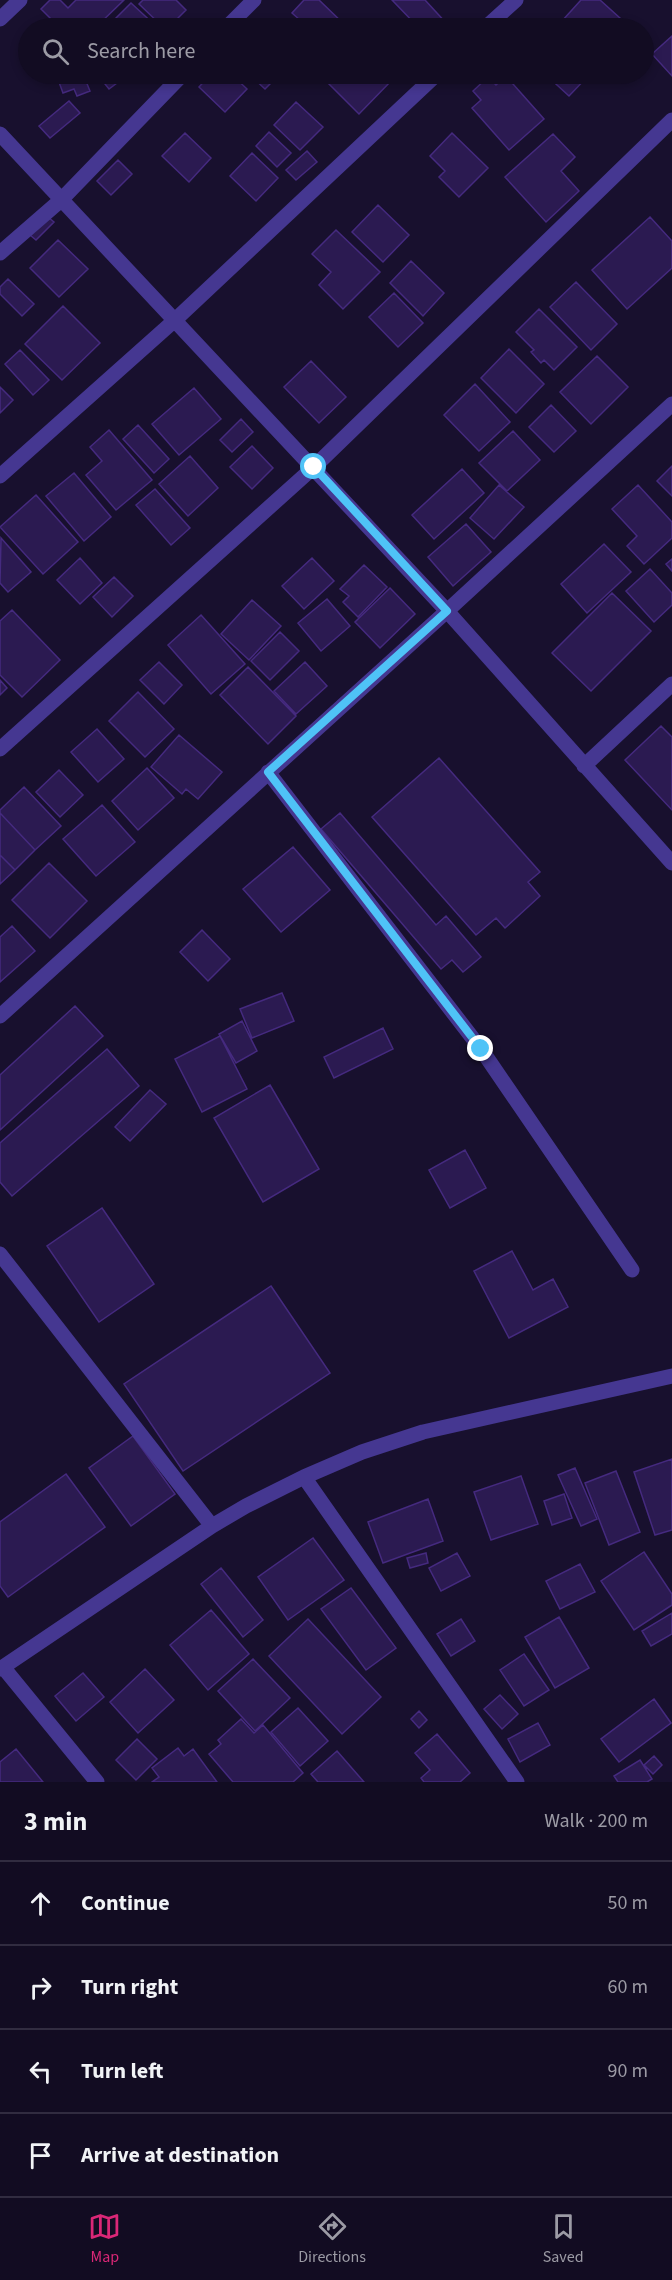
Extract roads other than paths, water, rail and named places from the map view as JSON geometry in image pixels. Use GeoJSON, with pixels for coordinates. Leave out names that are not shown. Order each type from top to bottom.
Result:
{"type":"FeatureCollection","features":[{"type":"Feature","properties":{"kind":"street"},"geometry":{"type":"LineString","coordinates":[[0,18],[20,0]]}},
{"type":"Feature","properties":{"kind":"street"},"geometry":{"type":"LineString","coordinates":[[236,18],[254,0]]}},
{"type":"Feature","properties":{"kind":"street"},"geometry":{"type":"LineString","coordinates":[[496,18],[516,0]]}},
{"type":"Feature","properties":{"kind":"street"},"geometry":{"type":"LineString","coordinates":[[0,254],[61,200],[173,84]]}},
{"type":"Feature","properties":{"kind":"street"},"geometry":{"type":"LineString","coordinates":[[0,476],[175,321],[427,84]]}},
{"type":"Feature","properties":{"kind":"street"},"geometry":{"type":"LineString","coordinates":[[0,749],[314,467],[672,120]]}},
{"type":"Feature","properties":{"kind":"street"},"geometry":{"type":"LineString","coordinates":[[0,134],[447,611],[672,863]]}},
{"type":"Feature","properties":{"kind":"street"},"geometry":{"type":"LineString","coordinates":[[0,1016],[672,404]]}},
{"type":"Feature","properties":{"kind":"street"},"geometry":{"type":"LineString","coordinates":[[584,766],[672,684]]}},
{"type":"Feature","properties":{"kind":"street"},"geometry":{"type":"LineString","coordinates":[[268,772],[481,1049],[632,1270]]}},
{"type":"Feature","properties":{"kind":"street"},"geometry":{"type":"LineString","coordinates":[[0,1254],[212,1526]]}},
{"type":"Feature","properties":{"kind":"street"},"geometry":{"type":"LineString","coordinates":[[98,1782],[2,1668],[212,1526],[304,1477],[362,1452],[423,1432],[672,1376]]}},
{"type":"Feature","properties":{"kind":"street"},"geometry":{"type":"LineString","coordinates":[[304,1477],[517,1782]]}}]}
